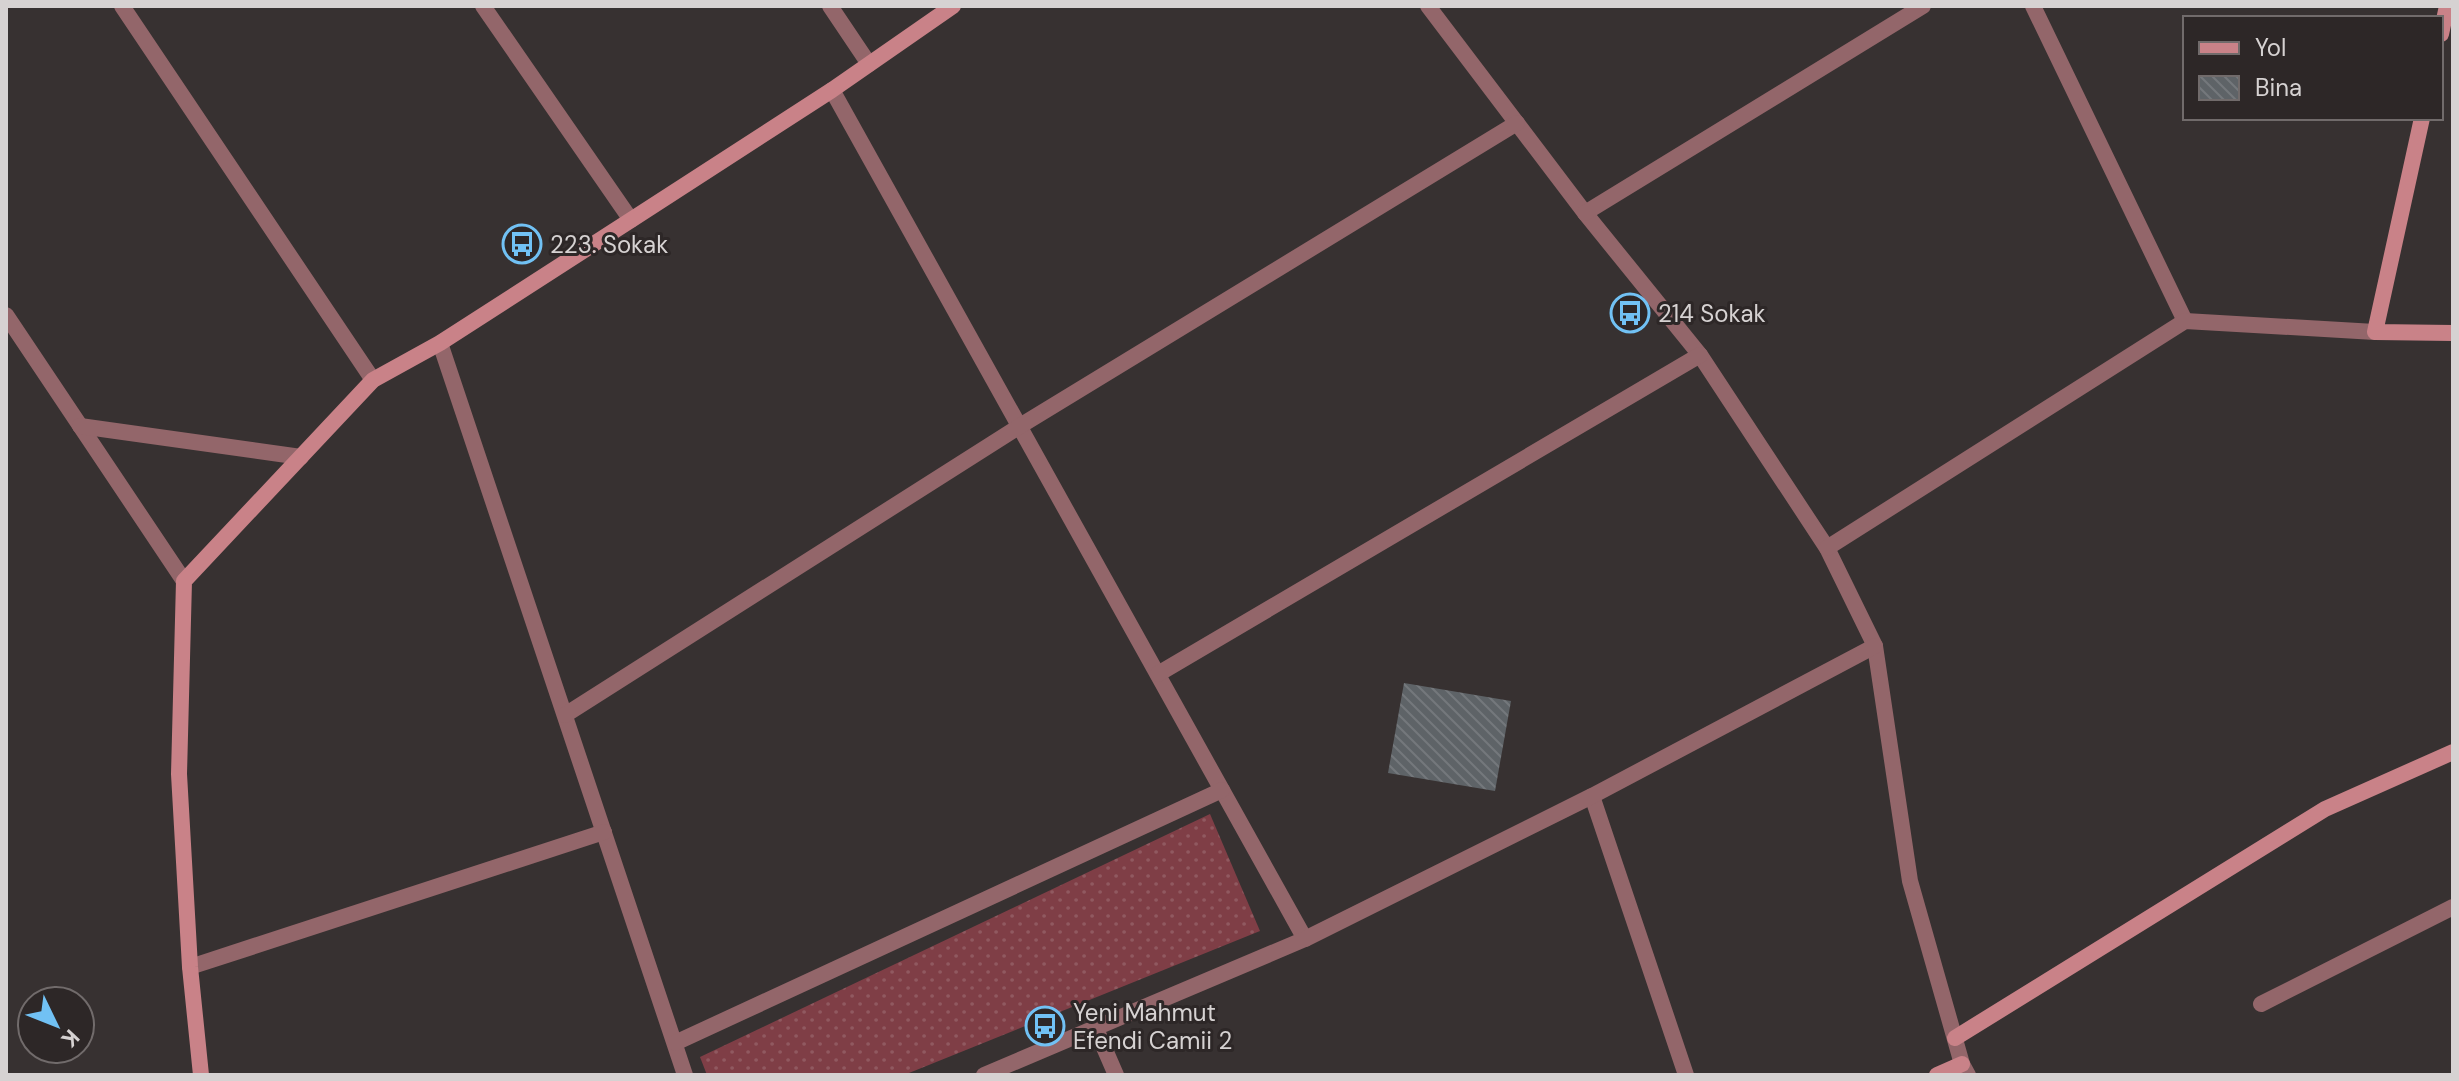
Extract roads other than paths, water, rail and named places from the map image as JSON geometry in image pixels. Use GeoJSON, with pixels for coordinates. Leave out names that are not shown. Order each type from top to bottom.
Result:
{"type":"FeatureCollection","features":[{"type":"Feature","properties":{"kind":"street"},"geometry":{"type":"LineString","coordinates":[[122,6],[373,380]]}},
{"type":"Feature","properties":{"kind":"street"},"geometry":{"type":"LineString","coordinates":[[483,6],[631,220]]}},
{"type":"Feature","properties":{"kind":"street"},"geometry":{"type":"LineString","coordinates":[[830,6],[869,64]]}},
{"type":"Feature","properties":{"kind":"street"},"geometry":{"type":"LineString","coordinates":[[184,581],[373,380],[440,343],[631,220],[832,90],[953,6]]}},
{"type":"Feature","properties":{"kind":"street"},"geometry":{"type":"LineString","coordinates":[[1428,6],[1585,213],[1700,355],[1827,548],[1875,646],[1910,881],[1965,1070],[1937,1075]]}},
{"type":"Feature","properties":{"kind":"street"},"geometry":{"type":"LineString","coordinates":[[1585,213],[1923,6]]}},
{"type":"Feature","properties":{"kind":"street"},"geometry":{"type":"LineString","coordinates":[[2033,6],[2185,321]]}},
{"type":"Feature","properties":{"kind":"street"},"geometry":{"type":"LineString","coordinates":[[832,90],[1305,939]]}},
{"type":"Feature","properties":{"kind":"street"},"geometry":{"type":"LineString","coordinates":[[2375,332],[2422,120]]}},
{"type":"Feature","properties":{"kind":"street"},"geometry":{"type":"LineString","coordinates":[[565,715],[1020,426],[1517,123]]}},
{"type":"Feature","properties":{"kind":"street"},"geometry":{"type":"LineString","coordinates":[[6,315],[184,581],[179,774],[190,967],[201,1075]]}},
{"type":"Feature","properties":{"kind":"street"},"geometry":{"type":"LineString","coordinates":[[1827,548],[2185,321],[2375,332],[2453,333]]}},
{"type":"Feature","properties":{"kind":"street"},"geometry":{"type":"LineString","coordinates":[[440,343],[685,1075]]}},
{"type":"Feature","properties":{"kind":"street"},"geometry":{"type":"LineString","coordinates":[[1158,674],[1700,355]]}},
{"type":"Feature","properties":{"kind":"street"},"geometry":{"type":"LineString","coordinates":[[80,426],[301,457]]}},
{"type":"Feature","properties":{"kind":"street"},"geometry":{"type":"LineString","coordinates":[[984,1075],[1305,939],[1592,796],[1875,646]]}},
{"type":"Feature","properties":{"kind":"street"},"geometry":{"type":"LineString","coordinates":[[1955,1038],[2325,809],[2453,752]]}},
{"type":"Feature","properties":{"kind":"street"},"geometry":{"type":"LineString","coordinates":[[675,1043],[1222,790]]}},
{"type":"Feature","properties":{"kind":"street"},"geometry":{"type":"LineString","coordinates":[[1592,796],[1686,1075]]}},
{"type":"Feature","properties":{"kind":"street"},"geometry":{"type":"LineString","coordinates":[[190,967],[604,832]]}},
{"type":"Feature","properties":{"kind":"street"},"geometry":{"type":"LineString","coordinates":[[2261,1004],[2453,907]]}},
{"type":"Feature","properties":{"kind":"street"},"geometry":{"type":"LineString","coordinates":[[1096,1029],[1116,1075]]}},
{"type":"Feature","properties":{"kind":"place","name":"223. Sokak"},"geometry":{"type":"Point","coordinates":[522,244]}},
{"type":"Feature","properties":{"kind":"place","name":"214 Sokak"},"geometry":{"type":"Point","coordinates":[1630,313]}},
{"type":"Feature","properties":{"kind":"place","name":"Yeni Mahmut Efendi Camii 2"},"geometry":{"type":"Point","coordinates":[1045,1026]}}]}
